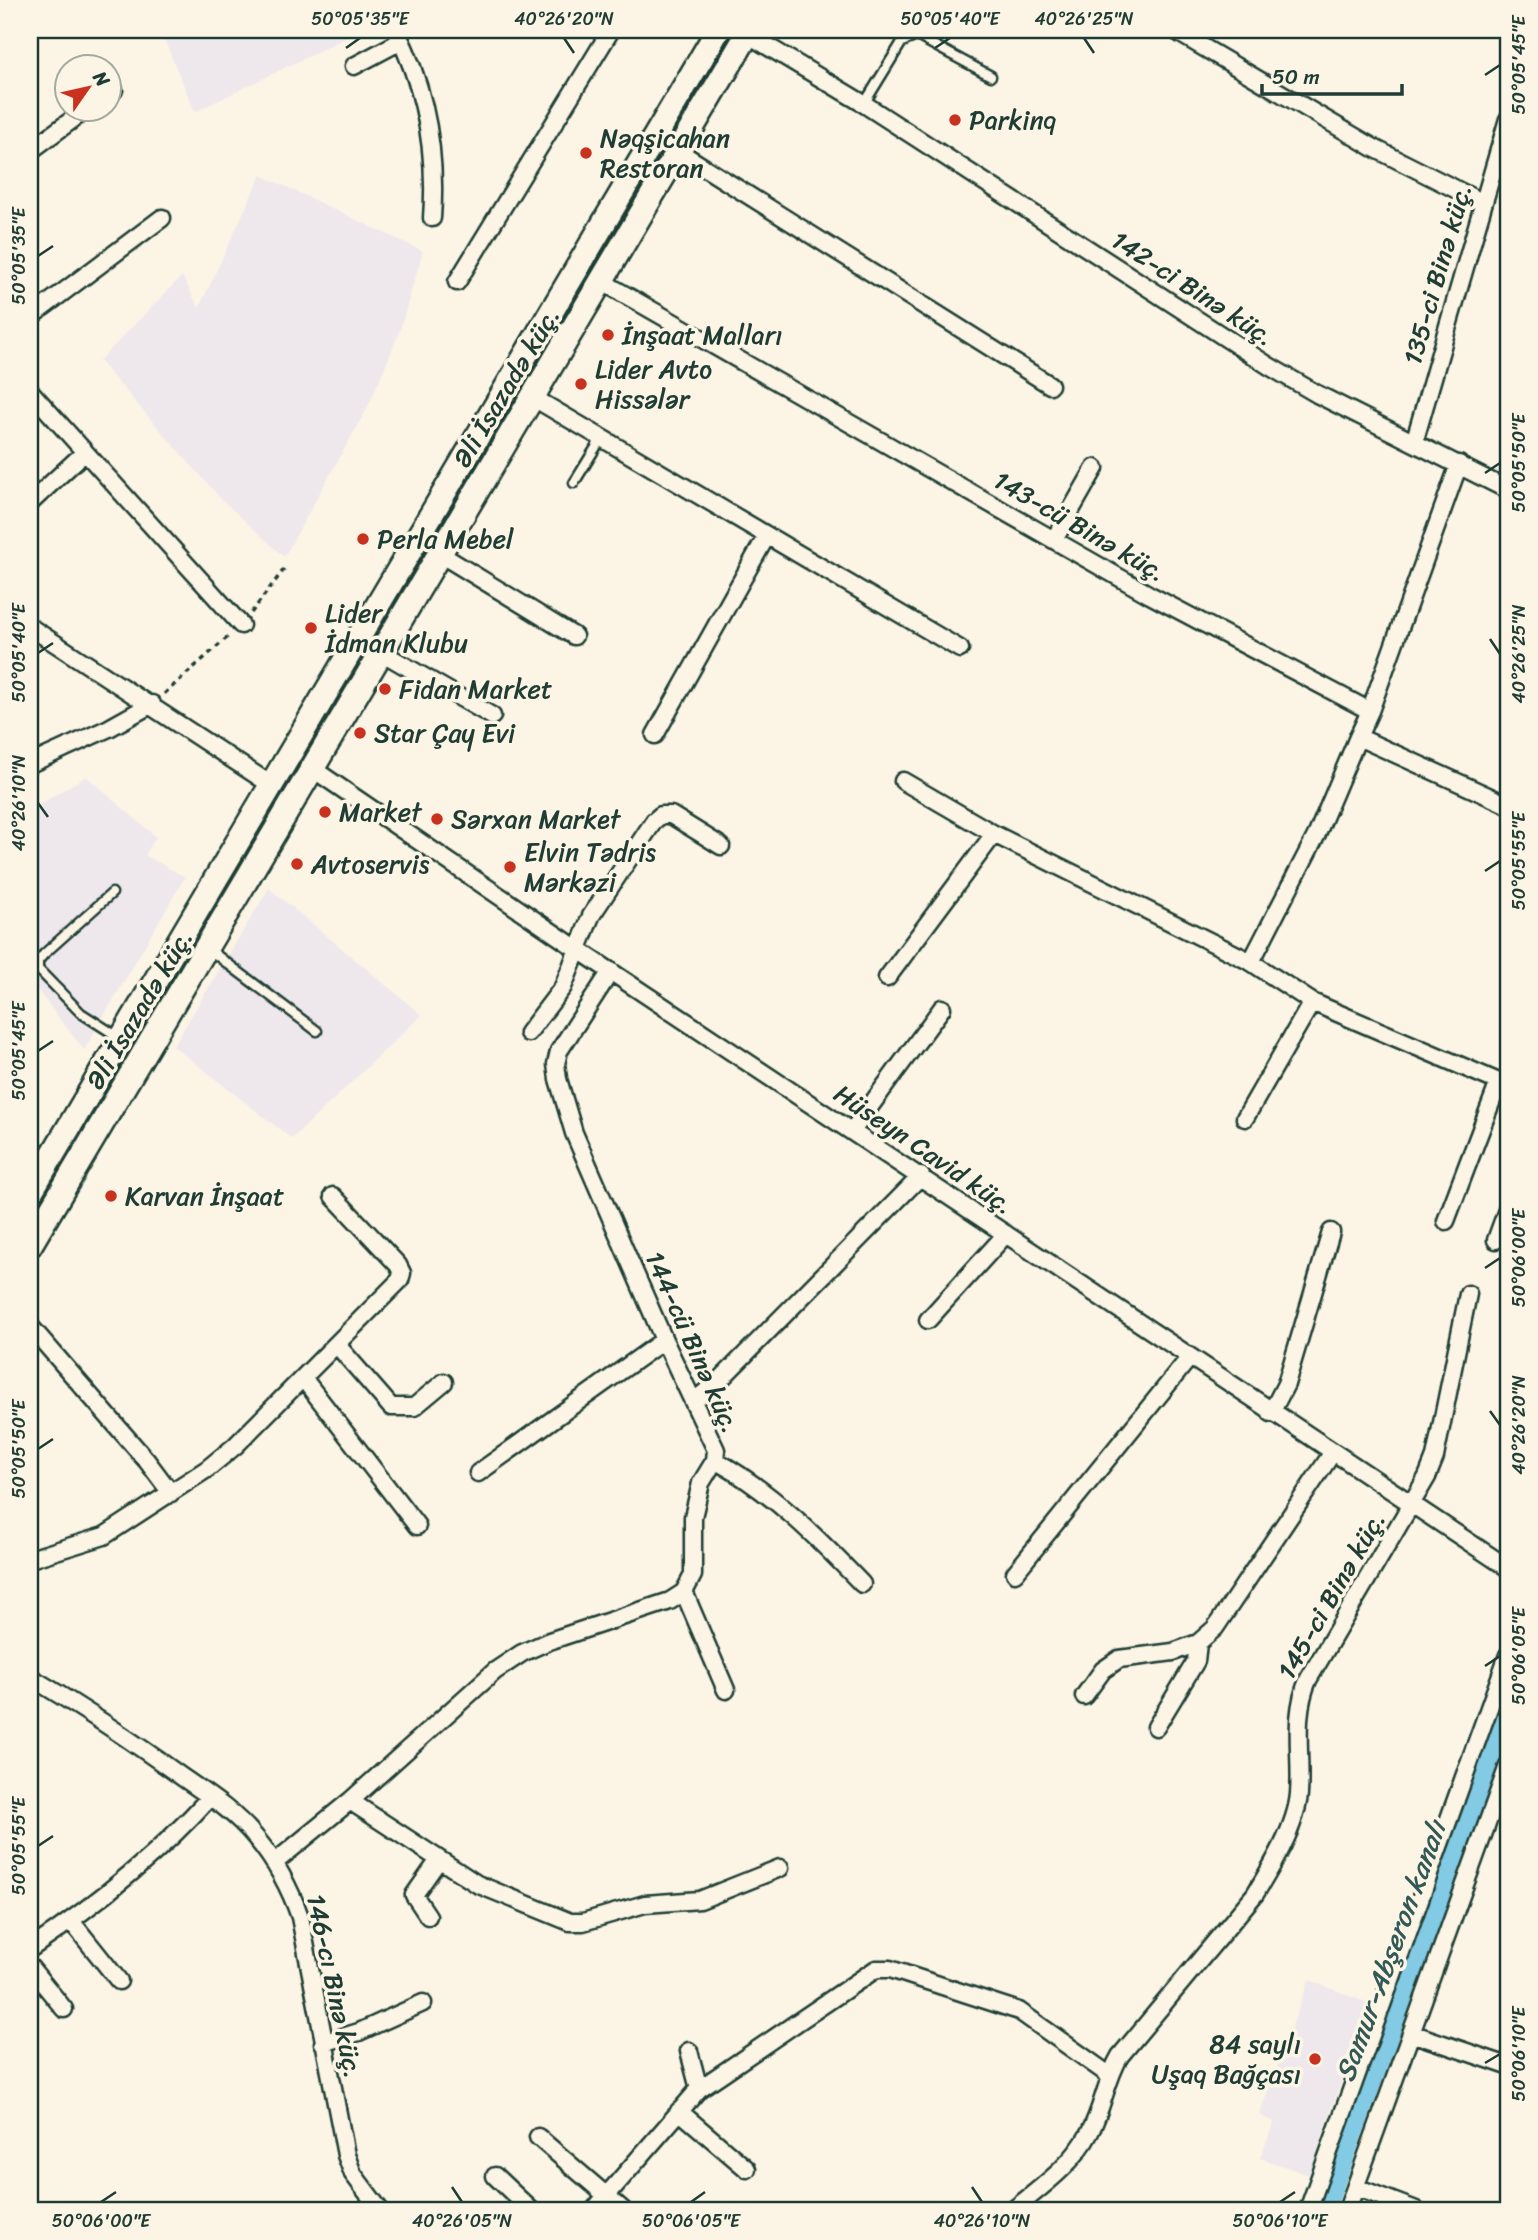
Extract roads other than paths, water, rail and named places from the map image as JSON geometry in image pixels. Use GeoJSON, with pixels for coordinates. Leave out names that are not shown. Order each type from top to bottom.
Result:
{"type":"FeatureCollection","features":[{"type":"Feature","properties":{"kind":"main road","name":"Əli İsazadə küç."},"geometry":{"type":"LineString","coordinates":[[30,1192],[273,786],[718,30]]}},
{"type":"Feature","properties":{"kind":"main road","name":"Əli İsazadə küç."},"geometry":{"type":"LineString","coordinates":[[30,1245],[678,151],[745,31]]}},
{"type":"Feature","properties":{"kind":"main road"},"geometry":{"type":"LineString","coordinates":[[291,755],[313,769]]}},
{"type":"Feature","properties":{"kind":"main road"},"geometry":{"type":"LineString","coordinates":[[273,786],[295,800]]}},
{"type":"Feature","properties":{"kind":"street"},"geometry":{"type":"LineString","coordinates":[[457,282],[611,30]]}},
{"type":"Feature","properties":{"kind":"street"},"geometry":{"type":"LineString","coordinates":[[1174,30],[1374,148],[1483,203]]}},
{"type":"Feature","properties":{"kind":"street","name":"142-ci Binə küç."},"geometry":{"type":"LineString","coordinates":[[745,31],[864,104],[1269,366],[1508,490]]}},
{"type":"Feature","properties":{"kind":"street"},"geometry":{"type":"LineString","coordinates":[[354,66],[399,35],[424,98],[435,179],[432,218]]}},
{"type":"Feature","properties":{"kind":"street","name":"135-ci Binə küç."},"geometry":{"type":"LineString","coordinates":[[1414,443],[1483,203],[1505,143],[1508,119]]}},
{"type":"Feature","properties":{"kind":"street"},"geometry":{"type":"LineString","coordinates":[[30,151],[69,122]]}},
{"type":"Feature","properties":{"kind":"street"},"geometry":{"type":"LineString","coordinates":[[678,151],[1050,385]]}},
{"type":"Feature","properties":{"kind":"street"},"geometry":{"type":"LineString","coordinates":[[30,317],[162,218]]}},
{"type":"Feature","properties":{"kind":"street","name":"143-cü Binə küç."},"geometry":{"type":"LineString","coordinates":[[601,281],[1150,595],[1370,711]]}},
{"type":"Feature","properties":{"kind":"street"},"geometry":{"type":"LineString","coordinates":[[30,391],[241,625]]}},
{"type":"Feature","properties":{"kind":"street"},"geometry":{"type":"LineString","coordinates":[[532,397],[960,649]]}},
{"type":"Feature","properties":{"kind":"street"},"geometry":{"type":"LineString","coordinates":[[30,503],[85,452]]}},
{"type":"Feature","properties":{"kind":"street"},"geometry":{"type":"LineString","coordinates":[[1251,962],[1317,834],[1370,711],[1459,464]]}},
{"type":"Feature","properties":{"kind":"street"},"geometry":{"type":"LineString","coordinates":[[1054,540],[1095,468]]}},
{"type":"Feature","properties":{"kind":"street"},"geometry":{"type":"LineString","coordinates":[[655,735],[766,537]]}},
{"type":"Feature","properties":{"kind":"street"},"geometry":{"type":"LineString","coordinates":[[440,554],[574,636]]}},
{"type":"Feature","properties":{"kind":"street"},"geometry":{"type":"LineString","coordinates":[[30,627],[152,704],[273,786]]}},
{"type":"Feature","properties":{"kind":"street"},"geometry":{"type":"LineString","coordinates":[[381,652],[492,716]]}},
{"type":"Feature","properties":{"kind":"street"},"geometry":{"type":"LineString","coordinates":[[30,764],[109,728],[152,704]]}},
{"type":"Feature","properties":{"kind":"street"},"geometry":{"type":"LineString","coordinates":[[1359,737],[1508,805]]}},
{"type":"Feature","properties":{"kind":"street","name":"Hüseyn Cavid küç."},"geometry":{"type":"LineString","coordinates":[[313,769],[577,949],[1271,1413],[1508,1568]]}},
{"type":"Feature","properties":{"kind":"street"},"geometry":{"type":"LineString","coordinates":[[903,781],[994,834],[1251,962],[1312,1002],[1504,1084],[1446,1221]]}},
{"type":"Feature","properties":{"kind":"street"},"geometry":{"type":"LineString","coordinates":[[528,1034],[563,987],[591,916],[654,821],[661,815],[671,815],[721,846]]}},
{"type":"Feature","properties":{"kind":"street"},"geometry":{"type":"LineString","coordinates":[[887,978],[994,834]]}},
{"type":"Feature","properties":{"kind":"street","name":"144-cü Binə küç."},"geometry":{"type":"LineString","coordinates":[[611,971],[559,1051],[556,1064],[574,1133],[664,1340],[712,1438],[715,1460],[701,1483],[698,1495],[694,1517],[693,1575],[684,1592]]}},
{"type":"Feature","properties":{"kind":"street"},"geometry":{"type":"LineString","coordinates":[[1245,1118],[1312,1002]]}},
{"type":"Feature","properties":{"kind":"street"},"geometry":{"type":"LineString","coordinates":[[852,1131],[942,1008]]}},
{"type":"Feature","properties":{"kind":"street"},"geometry":{"type":"LineString","coordinates":[[694,1401],[718,1382],[920,1177]]}},
{"type":"Feature","properties":{"kind":"street"},"geometry":{"type":"LineString","coordinates":[[30,1559],[104,1536],[171,1493],[234,1446],[400,1280],[402,1273],[333,1196]]}},
{"type":"Feature","properties":{"kind":"street"},"geometry":{"type":"LineString","coordinates":[[1496,1240],[1508,1207]]}},
{"type":"Feature","properties":{"kind":"street"},"geometry":{"type":"LineString","coordinates":[[1271,1413],[1286,1384],[1331,1232]]}},
{"type":"Feature","properties":{"kind":"street"},"geometry":{"type":"LineString","coordinates":[[928,1320],[1006,1234]]}},
{"type":"Feature","properties":{"kind":"street","name":"145-ci Binə küç."},"geometry":{"type":"LineString","coordinates":[[1013,2210],[1080,2151],[1103,2103],[1109,2075],[1136,2035],[1255,1894],[1270,1869],[1299,1795],[1299,1702],[1308,1680],[1411,1504],[1435,1457],[1468,1294]]}},
{"type":"Feature","properties":{"kind":"street"},"geometry":{"type":"LineString","coordinates":[[30,1326],[148,1461],[171,1493]]}},
{"type":"Feature","properties":{"kind":"street"},"geometry":{"type":"LineString","coordinates":[[478,1473],[664,1340]]}},
{"type":"Feature","properties":{"kind":"street"},"geometry":{"type":"LineString","coordinates":[[337,1345],[391,1407],[414,1407],[444,1382]]}},
{"type":"Feature","properties":{"kind":"street"},"geometry":{"type":"LineString","coordinates":[[1015,1573],[1190,1357]]}},
{"type":"Feature","properties":{"kind":"street"},"geometry":{"type":"LineString","coordinates":[[303,1378],[416,1526]]}},
{"type":"Feature","properties":{"kind":"street"},"geometry":{"type":"LineString","coordinates":[[1084,1696],[1103,1670],[1119,1659],[1173,1652],[1198,1643],[1215,1628],[1333,1452]]}},
{"type":"Feature","properties":{"kind":"street"},"geometry":{"type":"LineString","coordinates":[[715,1460],[760,1487],[807,1525],[862,1584]]}},
{"type":"Feature","properties":{"kind":"street"},"geometry":{"type":"LineString","coordinates":[[274,1863],[350,1801],[495,1671],[522,1653],[670,1601],[684,1592],[726,1690]]}},
{"type":"Feature","properties":{"kind":"street"},"geometry":{"type":"LineString","coordinates":[[1156,1727],[1196,1661],[1198,1643]]}},
{"type":"Feature","properties":{"kind":"street"},"geometry":{"type":"LineString","coordinates":[[1308,2210],[1508,1655]]}},
{"type":"Feature","properties":{"kind":"street","name":"146-cı Binə küç."},"geometry":{"type":"LineString","coordinates":[[30,1677],[81,1706],[210,1797],[255,1837],[274,1863],[291,1891],[300,1917],[346,2155],[353,2174],[380,2210]]}},
{"type":"Feature","properties":{"kind":"street"},"geometry":{"type":"LineString","coordinates":[[1347,2210],[1508,1766]]}},
{"type":"Feature","properties":{"kind":"street"},"geometry":{"type":"LineString","coordinates":[[30,1949],[71,1921],[161,1848],[210,1797]]}},
{"type":"Feature","properties":{"kind":"street"},"geometry":{"type":"LineString","coordinates":[[350,1801],[477,1884],[570,1922],[583,1922],[645,1904],[700,1900],[780,1868]]}},
{"type":"Feature","properties":{"kind":"street"},"geometry":{"type":"LineString","coordinates":[[428,1916],[414,1895],[438,1861]]}},
{"type":"Feature","properties":{"kind":"street"},"geometry":{"type":"LineString","coordinates":[[71,1921],[119,1981]]}},
{"type":"Feature","properties":{"kind":"street"},"geometry":{"type":"LineString","coordinates":[[30,1967],[64,2009]]}},
{"type":"Feature","properties":{"kind":"street"},"geometry":{"type":"LineString","coordinates":[[594,2210],[699,2089],[876,1969],[890,1969],[1019,2011],[1109,2075]]}},
{"type":"Feature","properties":{"kind":"street"},"geometry":{"type":"LineString","coordinates":[[323,2043],[359,2032],[423,2003]]}},
{"type":"Feature","properties":{"kind":"street"},"geometry":{"type":"LineString","coordinates":[[1411,2033],[1508,2066]]}},
{"type":"Feature","properties":{"kind":"street"},"geometry":{"type":"LineString","coordinates":[[689,2051],[699,2089]]}},
{"type":"Feature","properties":{"kind":"street"},"geometry":{"type":"LineString","coordinates":[[679,2111],[747,2169]]}},
{"type":"Feature","properties":{"kind":"street"},"geometry":{"type":"LineString","coordinates":[[538,2137],[623,2210]]}},
{"type":"Feature","properties":{"kind":"street"},"geometry":{"type":"LineString","coordinates":[[495,2175],[531,2210]]}},
{"type":"Feature","properties":{"kind":"street"},"geometry":{"type":"LineString","coordinates":[[1356,2187],[1416,2210]]}},
{"type":"Feature","properties":{"kind":"lane"},"geometry":{"type":"LineString","coordinates":[[864,104],[902,42],[909,37],[917,36],[991,76]]}},
{"type":"Feature","properties":{"kind":"lane"},"geometry":{"type":"LineString","coordinates":[[575,483],[601,439]]}},
{"type":"Feature","properties":{"kind":"lane"},"geometry":{"type":"LineString","coordinates":[[112,893],[44,954],[38,961],[38,969],[81,1013],[122,1039]]}},
{"type":"Feature","properties":{"kind":"lane"},"geometry":{"type":"LineString","coordinates":[[207,948],[317,1031]]}},
{"type":"Feature","properties":{"kind":"waterway","name":"Samur-Abşeron kanalı"},"geometry":{"type":"LineString","coordinates":[[1325,2210],[1508,1711]]}},
{"type":"Feature","properties":{"kind":"place","name":"Parkinq"},"geometry":{"type":"Point","coordinates":[955,120]}},
{"type":"Feature","properties":{"kind":"place","name":"Nəqşicahan Restoran"},"geometry":{"type":"Point","coordinates":[586,153]}},
{"type":"Feature","properties":{"kind":"place","name":"İnşaat Malları"},"geometry":{"type":"Point","coordinates":[608,335]}},
{"type":"Feature","properties":{"kind":"place","name":"Lider Avto Hissələr"},"geometry":{"type":"Point","coordinates":[581,384]}},
{"type":"Feature","properties":{"kind":"place","name":"Perla Mebel"},"geometry":{"type":"Point","coordinates":[363,539]}},
{"type":"Feature","properties":{"kind":"place","name":"Lider İdman Klubu"},"geometry":{"type":"Point","coordinates":[311,628]}},
{"type":"Feature","properties":{"kind":"place","name":"Fidan Market"},"geometry":{"type":"Point","coordinates":[385,689]}},
{"type":"Feature","properties":{"kind":"place","name":"Star Çay Evi"},"geometry":{"type":"Point","coordinates":[360,733]}},
{"type":"Feature","properties":{"kind":"place","name":"Market"},"geometry":{"type":"Point","coordinates":[325,812]}},
{"type":"Feature","properties":{"kind":"place","name":"Sərxan Market"},"geometry":{"type":"Point","coordinates":[437,819]}},
{"type":"Feature","properties":{"kind":"place","name":"Avtoservis"},"geometry":{"type":"Point","coordinates":[297,864]}},
{"type":"Feature","properties":{"kind":"place","name":"Elvin Tədris Mərkəzi"},"geometry":{"type":"Point","coordinates":[510,867]}},
{"type":"Feature","properties":{"kind":"place","name":"Karvan İnşaat"},"geometry":{"type":"Point","coordinates":[111,1196]}},
{"type":"Feature","properties":{"kind":"place","name":"84 saylı Uşaq Bağçası"},"geometry":{"type":"Point","coordinates":[1315,2059]}}]}
